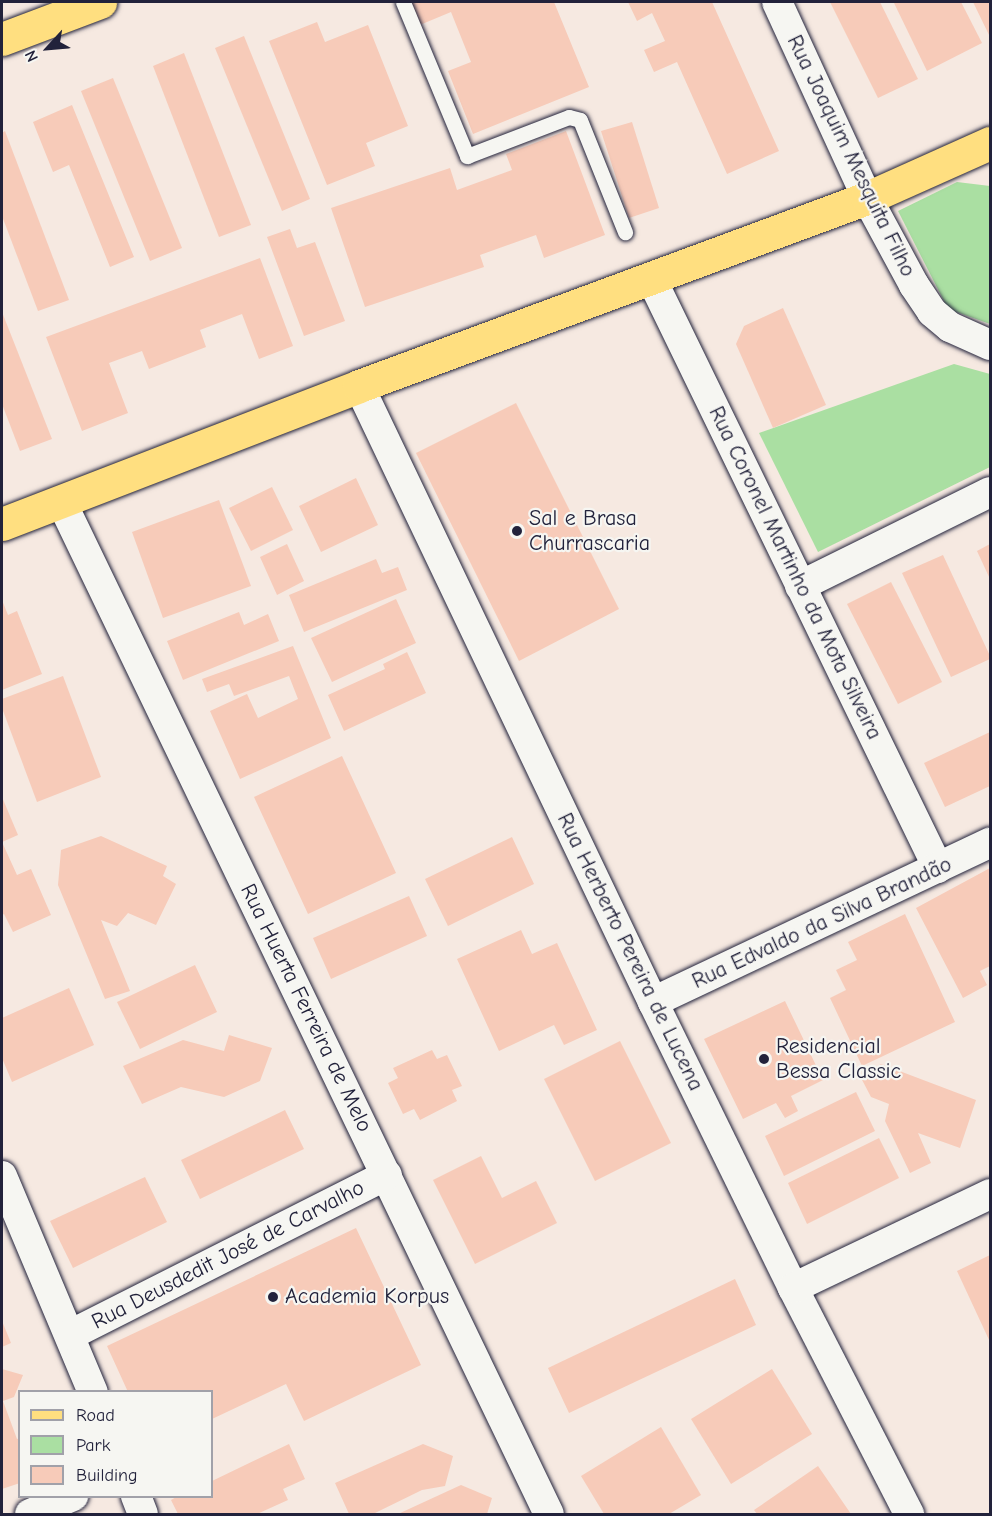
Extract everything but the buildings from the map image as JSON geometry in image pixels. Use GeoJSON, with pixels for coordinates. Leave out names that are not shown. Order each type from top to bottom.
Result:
{"type":"FeatureCollection","features":[{"type":"Feature","properties":{"kind":"main road"},"geometry":{"type":"LineString","coordinates":[[2,39],[100,2]]}},
{"type":"Feature","properties":{"kind":"main road"},"geometry":{"type":"LineString","coordinates":[[2,524],[359,386],[867,198],[990,143]]}},
{"type":"Feature","properties":{"kind":"street","name":"Rua Joaquim Mesquita Filho"},"geometry":{"type":"LineString","coordinates":[[777,2],[895,254],[932,312],[950,327],[990,345]]}},
{"type":"Feature","properties":{"kind":"street","name":"Rua Coronel Martinho da Mota Silveira"},"geometry":{"type":"LineString","coordinates":[[651,278],[938,868]]}},
{"type":"Feature","properties":{"kind":"street","name":"Rua Herberto Pereira de Lucena"},"geometry":{"type":"LineString","coordinates":[[359,386],[793,1288],[909,1515]]}},
{"type":"Feature","properties":{"kind":"street"},"geometry":{"type":"LineString","coordinates":[[800,586],[990,492]]}},
{"type":"Feature","properties":{"kind":"street","name":"Rua Huerta Ferreira de Melo"},"geometry":{"type":"LineString","coordinates":[[61,501],[549,1515]]}},
{"type":"Feature","properties":{"kind":"street","name":"Rua Edvaldo da Silva Brandão"},"geometry":{"type":"LineString","coordinates":[[654,1002],[990,843]]}},
{"type":"Feature","properties":{"kind":"street","name":"Rua Deusdedit José de Carvalho"},"geometry":{"type":"LineString","coordinates":[[70,1335],[387,1175]]}},
{"type":"Feature","properties":{"kind":"street"},"geometry":{"type":"LineString","coordinates":[[2,1176],[92,1390]]}},
{"type":"Feature","properties":{"kind":"street"},"geometry":{"type":"LineString","coordinates":[[793,1288],[990,1194]]}},
{"type":"Feature","properties":{"kind":"street"},"geometry":{"type":"LineString","coordinates":[[30,1515],[71,1498]]}},
{"type":"Feature","properties":{"kind":"street"},"geometry":{"type":"LineString","coordinates":[[136,1498],[143,1515]]}},
{"type":"Feature","properties":{"kind":"lane"},"geometry":{"type":"LineString","coordinates":[[403,2],[467,156],[569,117],[580,120],[625,232]]}},
{"type":"Feature","properties":{"kind":"green space"},"geometry":{"type":"Polygon","coordinates":[[[957,182],[990,186],[990,324],[948,309],[898,211],[957,182]]]}},
{"type":"Feature","properties":{"kind":"green space"},"geometry":{"type":"Polygon","coordinates":[[[954,364],[990,374],[990,467],[818,552],[759,433],[954,364]]]}},
{"type":"Feature","properties":{"kind":"place","name":"Sal e Brasa Churrascaria"},"geometry":{"type":"Point","coordinates":[517,531]}},
{"type":"Feature","properties":{"kind":"place","name":"Residencial Bessa Classic"},"geometry":{"type":"Point","coordinates":[764,1059]}},
{"type":"Feature","properties":{"kind":"place","name":"Academia Korpus"},"geometry":{"type":"Point","coordinates":[273,1297]}}]}
